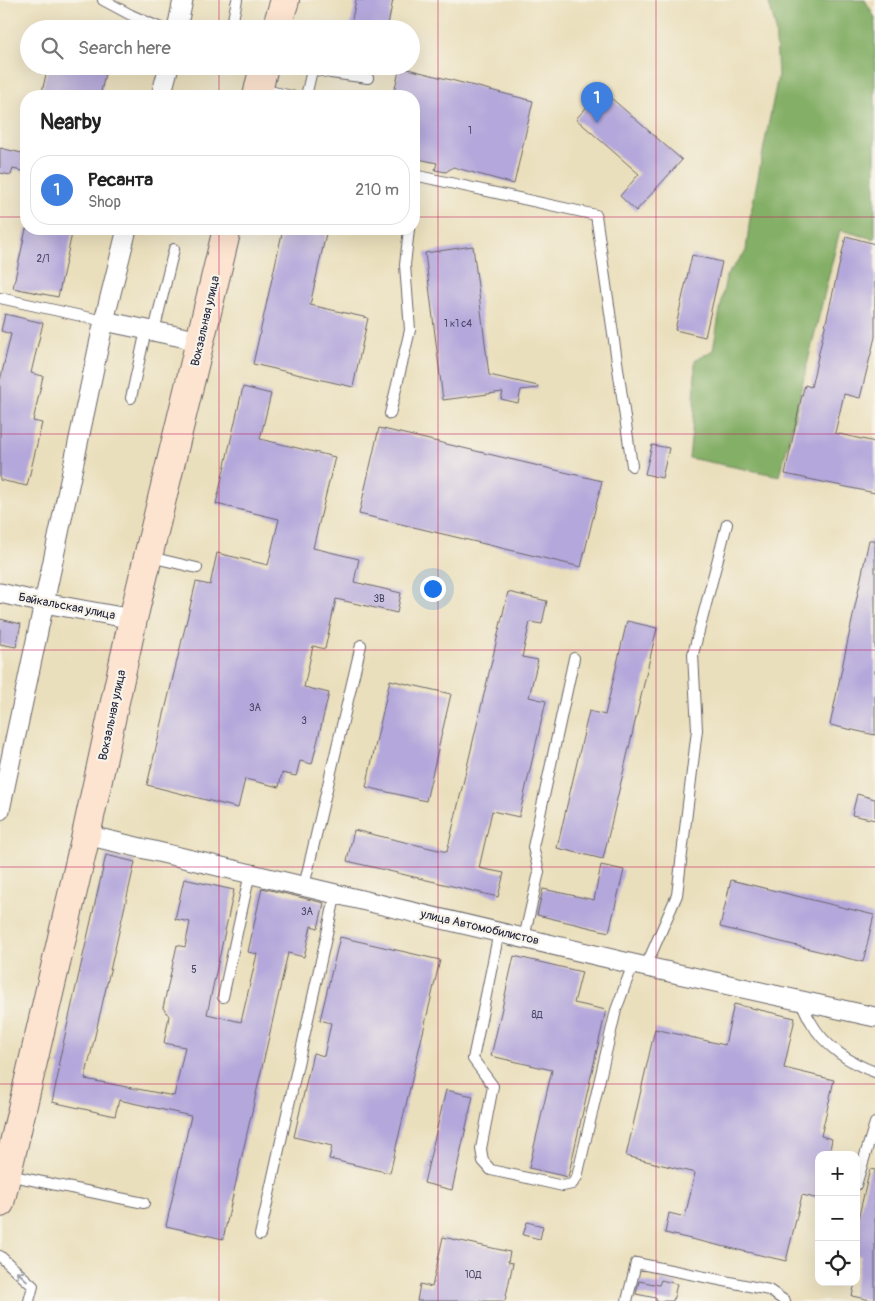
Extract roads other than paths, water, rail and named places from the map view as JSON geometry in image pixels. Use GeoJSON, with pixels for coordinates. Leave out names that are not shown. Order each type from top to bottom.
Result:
{"type":"FeatureCollection","features":[{"type":"Feature","properties":{"kind":"main road"},"geometry":{"type":"LineString","coordinates":[[279,20],[285,0]]}},
{"type":"Feature","properties":{"kind":"main road","name":"Вокзальная улица"},"geometry":{"type":"LineString","coordinates":[[0,1203],[6,1160],[86,835],[148,557],[226,235]]}},
{"type":"Feature","properties":{"kind":"street"},"geometry":{"type":"LineString","coordinates":[[179,20],[183,0]]}},
{"type":"Feature","properties":{"kind":"street"},"geometry":{"type":"LineString","coordinates":[[162,90],[166,75]]}},
{"type":"Feature","properties":{"kind":"street"},"geometry":{"type":"LineString","coordinates":[[0,810],[3,778],[44,603],[104,321],[126,235]]}},
{"type":"Feature","properties":{"kind":"street"},"geometry":{"type":"LineString","coordinates":[[104,321],[201,341]]}},
{"type":"Feature","properties":{"kind":"street","name":"Байкальская улица"},"geometry":{"type":"LineString","coordinates":[[0,593],[134,619]]}},
{"type":"Feature","properties":{"kind":"street","name":"улица Автомобилистов"},"geometry":{"type":"LineString","coordinates":[[86,835],[640,965],[875,1017]]}},
{"type":"Feature","properties":{"kind":"lane"},"geometry":{"type":"LineString","coordinates":[[103,0],[142,20]]}},
{"type":"Feature","properties":{"kind":"lane"},"geometry":{"type":"LineString","coordinates":[[233,20],[237,0]]}},
{"type":"Feature","properties":{"kind":"lane"},"geometry":{"type":"LineString","coordinates":[[307,90],[311,75]]}},
{"type":"Feature","properties":{"kind":"lane"},"geometry":{"type":"LineString","coordinates":[[346,75],[368,78]]}},
{"type":"Feature","properties":{"kind":"lane"},"geometry":{"type":"LineString","coordinates":[[260,84],[276,90]]}},
{"type":"Feature","properties":{"kind":"lane"},"geometry":{"type":"LineString","coordinates":[[420,176],[596,215],[632,466]]}},
{"type":"Feature","properties":{"kind":"lane"},"geometry":{"type":"LineString","coordinates":[[390,414],[410,330],[405,265],[408,235]]}},
{"type":"Feature","properties":{"kind":"lane"},"geometry":{"type":"LineString","coordinates":[[131,398],[174,249]]}},
{"type":"Feature","properties":{"kind":"lane"},"geometry":{"type":"LineString","coordinates":[[0,298],[104,321]]}},
{"type":"Feature","properties":{"kind":"lane"},"geometry":{"type":"LineString","coordinates":[[499,932],[473,1059],[493,1086],[481,1149],[483,1161],[491,1170],[563,1186],[572,1184],[577,1177],[616,1010],[677,895],[697,730],[693,654],[727,524]]}},
{"type":"Feature","properties":{"kind":"lane"},"geometry":{"type":"LineString","coordinates":[[148,557],[198,568]]}},
{"type":"Feature","properties":{"kind":"lane"},"geometry":{"type":"LineString","coordinates":[[304,886],[361,646]]}},
{"type":"Feature","properties":{"kind":"lane"},"geometry":{"type":"LineString","coordinates":[[524,938],[539,872],[532,847],[574,658]]}},
{"type":"Feature","properties":{"kind":"lane"},"geometry":{"type":"LineString","coordinates":[[223,997],[250,873]]}},
{"type":"Feature","properties":{"kind":"lane"},"geometry":{"type":"LineString","coordinates":[[260,1235],[336,893]]}},
{"type":"Feature","properties":{"kind":"lane"},"geometry":{"type":"LineString","coordinates":[[801,1001],[811,1023],[830,1047],[862,1067],[875,1072]]}},
{"type":"Feature","properties":{"kind":"lane"},"geometry":{"type":"LineString","coordinates":[[860,1172],[875,1123]]}},
{"type":"Feature","properties":{"kind":"lane"},"geometry":{"type":"LineString","coordinates":[[6,1160],[144,1203]]}},
{"type":"Feature","properties":{"kind":"lane"},"geometry":{"type":"LineString","coordinates":[[0,1256],[33,1286],[29,1301]]}},
{"type":"Feature","properties":{"kind":"lane"},"geometry":{"type":"LineString","coordinates":[[627,1301],[636,1263],[769,1290],[785,1301]]}},
{"type":"Feature","properties":{"kind":"place","name":"Ресанта"},"geometry":{"type":"Point","coordinates":[597,123]}}]}
